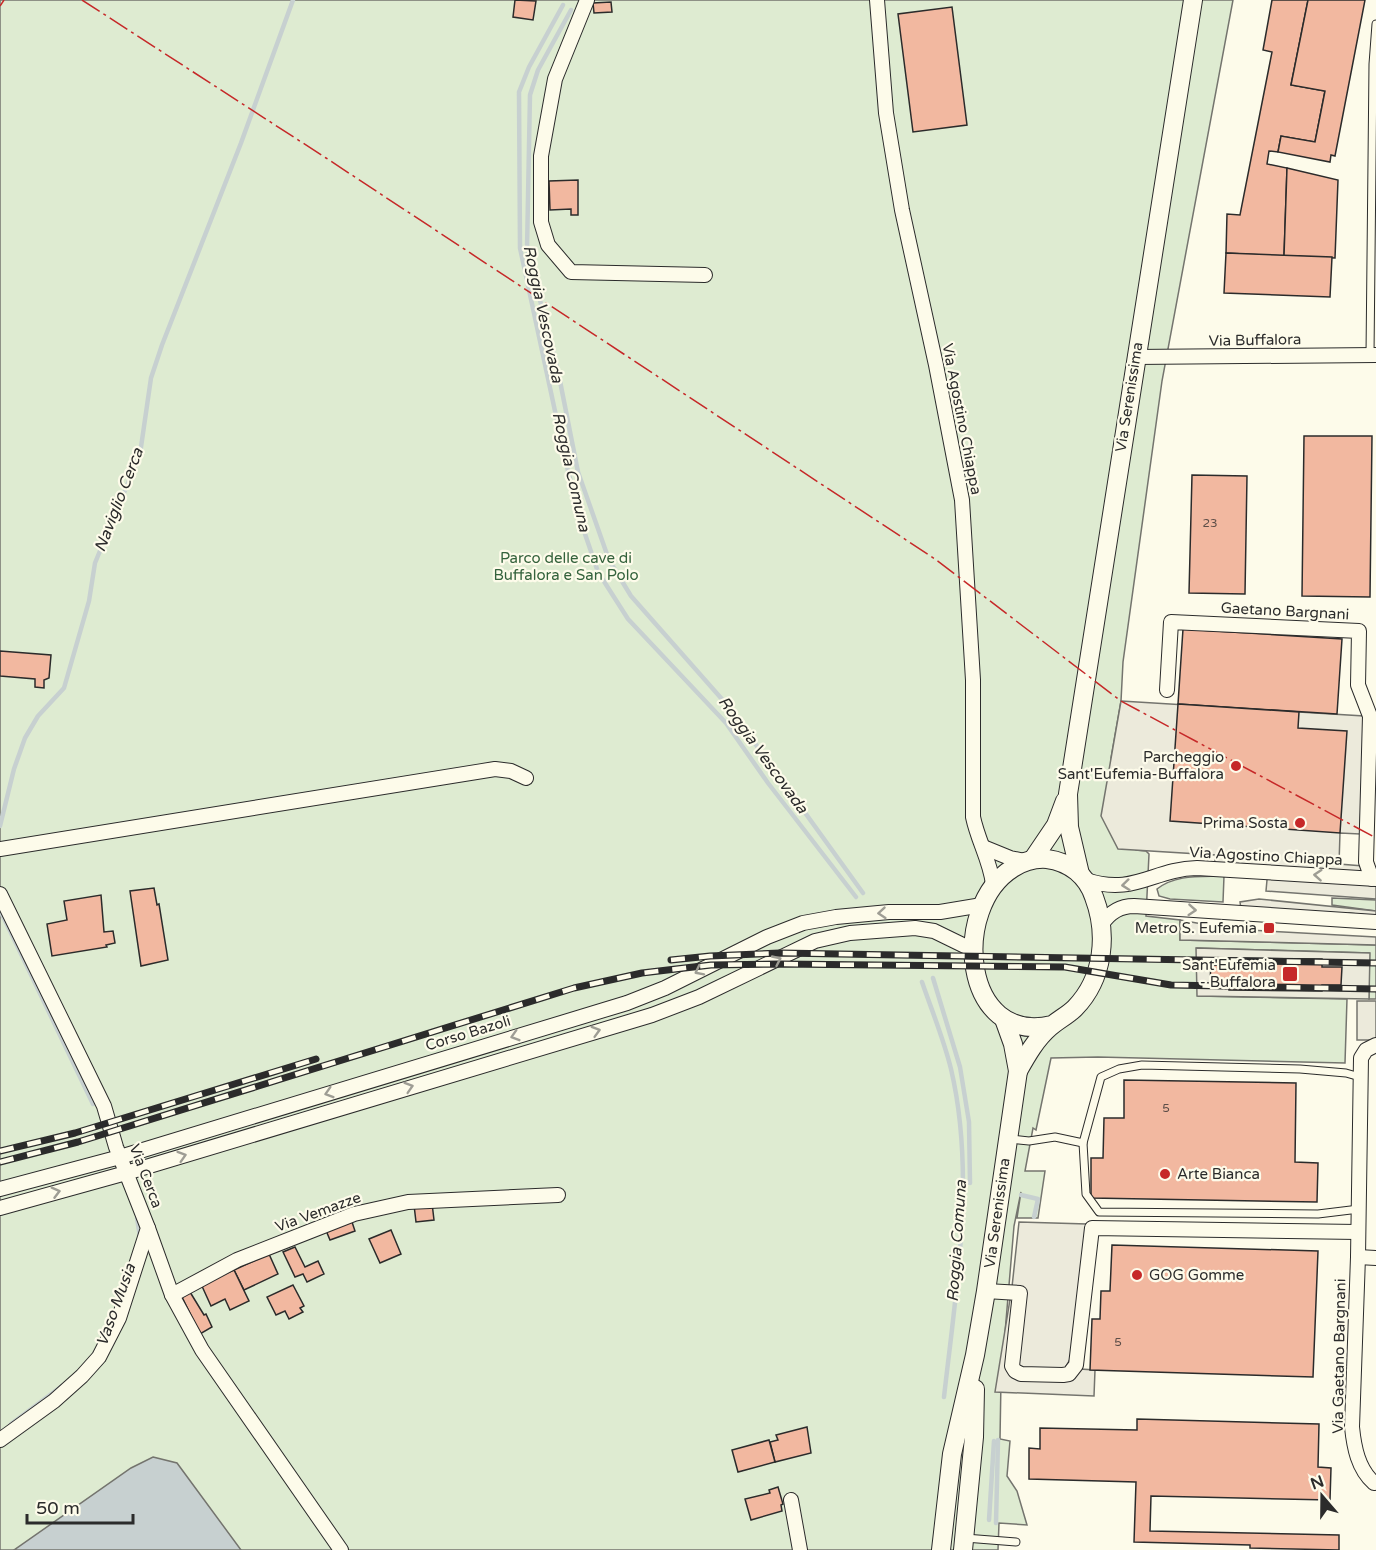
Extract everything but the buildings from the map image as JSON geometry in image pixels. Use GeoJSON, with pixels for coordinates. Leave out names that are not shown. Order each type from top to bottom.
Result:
{"type":"FeatureCollection","features":[{"type":"Feature","properties":{"kind":"main road","name":"Via Serenissima"},"geometry":{"type":"LineString","coordinates":[[1018,1071],[1033,1046],[1052,1025],[1076,1007],[1089,988],[1102,954],[1102,924],[1095,898],[1083,877],[1069,827],[1068,794],[1193,0]]}},
{"type":"Feature","properties":{"kind":"main road","name":"Via Serenissima"},"geometry":{"type":"LineString","coordinates":[[941,1550],[952,1454],[975,1355],[1018,1071],[1013,1044],[1004,1019],[993,1010],[979,983],[973,951],[975,927],[982,905],[993,884],[1004,873],[1029,860],[1056,825],[1068,794]]}},
{"type":"Feature","properties":{"kind":"main road"},"geometry":{"type":"LineString","coordinates":[[1029,860],[1058,861],[1083,877]]}},
{"type":"Feature","properties":{"kind":"main road"},"geometry":{"type":"LineString","coordinates":[[1004,1019],[1027,1028],[1052,1025]]}},
{"type":"Feature","properties":{"kind":"main road","name":"Via Serenissima"},"geometry":{"type":"LineString","coordinates":[[963,1544],[974,1437],[975,1355]]}},
{"type":"Feature","properties":{"kind":"main road"},"geometry":{"type":"LineString","coordinates":[[952,1454],[958,1475],[953,1524],[955,1533],[963,1544]]}},
{"type":"Feature","properties":{"kind":"street"},"geometry":{"type":"LineString","coordinates":[[587,0],[555,80],[541,156],[541,222],[548,245],[571,272],[705,275]]}},
{"type":"Feature","properties":{"kind":"street","name":"Via Agostino Chiappa"},"geometry":{"type":"LineString","coordinates":[[877,0],[886,113],[902,210],[936,365],[962,500],[973,680],[973,817],[978,837],[988,858],[993,884]]}},
{"type":"Feature","properties":{"kind":"street","name":"Via Buffalora"},"geometry":{"type":"LineString","coordinates":[[1135,357],[1373,355]]}},
{"type":"Feature","properties":{"kind":"street","name":"Gaetano Bargnani"},"geometry":{"type":"LineString","coordinates":[[1167,690],[1171,622],[1359,631],[1358,685],[1370,716],[1366,862],[1374,879]]}},
{"type":"Feature","properties":{"kind":"street"},"geometry":{"type":"LineString","coordinates":[[0,849],[495,769],[511,771],[526,778]]}},
{"type":"Feature","properties":{"kind":"street"},"geometry":{"type":"LineString","coordinates":[[983,847],[996,854],[1029,860]]}},
{"type":"Feature","properties":{"kind":"street","name":"Via Agostino Chiappa"},"geometry":{"type":"LineString","coordinates":[[1083,877],[1107,885],[1128,885],[1169,871],[1197,868],[1374,879]]}},
{"type":"Feature","properties":{"kind":"street","name":"Via Cerca"},"geometry":{"type":"LineString","coordinates":[[0,894],[104,1106],[120,1157],[148,1228],[119,1318],[99,1357],[54,1401],[0,1440]]}},
{"type":"Feature","properties":{"kind":"street","name":"Corso Bazoli"},"geometry":{"type":"LineString","coordinates":[[0,1189],[120,1157],[627,1003],[665,988],[766,937],[803,923],[889,912],[940,912],[982,905]]}},
{"type":"Feature","properties":{"kind":"street"},"geometry":{"type":"LineString","coordinates":[[1102,924],[1119,908],[1134,906],[1376,922]]}},
{"type":"Feature","properties":{"kind":"street"},"geometry":{"type":"LineString","coordinates":[[0,1208],[126,1173],[651,1015],[699,997],[815,941],[850,933],[915,928],[934,931],[973,951]]}},
{"type":"Feature","properties":{"kind":"street","name":"Via Gaetano Bargnani"},"geometry":{"type":"LineString","coordinates":[[1375,1483],[1367,1477],[1359,1460],[1354,1446],[1352,1426],[1358,1257],[1361,1058],[1366,1050],[1376,1045]]}},
{"type":"Feature","properties":{"kind":"street","name":"Via Vemazze"},"geometry":{"type":"LineString","coordinates":[[172,1295],[237,1260],[354,1214],[408,1202],[558,1195]]}},
{"type":"Feature","properties":{"kind":"street"},"geometry":{"type":"LineString","coordinates":[[148,1228],[172,1295],[202,1350],[341,1550]]}},
{"type":"Feature","properties":{"kind":"street"},"geometry":{"type":"LineString","coordinates":[[986,1291],[1020,1293],[1012,1360],[1015,1371],[1021,1374],[1063,1376],[1069,1374],[1077,1365],[1092,1228],[1358,1232]]}},
{"type":"Feature","properties":{"kind":"street"},"geometry":{"type":"LineString","coordinates":[[1358,1257],[1376,1258]]}},
{"type":"Feature","properties":{"kind":"street"},"geometry":{"type":"LineString","coordinates":[[791,1500],[800,1550]]}},
{"type":"Feature","properties":{"kind":"lane"},"geometry":{"type":"LineString","coordinates":[[1373,355],[1373,63],[1376,24]]}},
{"type":"Feature","properties":{"kind":"lane"},"geometry":{"type":"LineString","coordinates":[[1359,1209],[1318,1214],[1099,1212],[1086,1194],[1083,1143],[1101,1077],[1119,1069],[1142,1065],[1300,1069],[1346,1073],[1360,1077]]}},
{"type":"Feature","properties":{"kind":"lane"},"geometry":{"type":"LineString","coordinates":[[1008,1139],[1029,1141],[1056,1137],[1083,1143]]}},
{"type":"Feature","properties":{"kind":"lane"},"geometry":{"type":"LineString","coordinates":[[963,1544],[1016,1542]]}},
{"type":"Feature","properties":{"kind":"green space","name":"Parco delle cave di Buffalora e San Polo"},"geometry":{"type":"Polygon","coordinates":[[[0,0],[1233,0],[1162,381],[1123,662],[1121,701],[1111,758],[1136,850],[1146,851],[1149,854],[1146,916],[1180,920],[1180,940],[1376,945],[1376,999],[1369,999],[1369,953],[1197,948],[1198,996],[1347,999],[1345,1063],[1051,1058],[1036,1130],[1033,1128],[1025,1171],[1045,1171],[1038,1218],[1017,1218],[1021,1192],[1014,1226],[1001,1380],[1000,1439],[1010,1441],[1007,1476],[1017,1491],[1027,1525],[999,1523],[998,1550],[0,1550],[0,0]]]}},
{"type":"Feature","properties":{"kind":"green space"},"geometry":{"type":"Polygon","coordinates":[[[1224,876],[1223,902],[1170,899],[1159,896],[1157,889],[1180,879],[1224,876]]]}},
{"type":"Feature","properties":{"kind":"green space"},"geometry":{"type":"Polygon","coordinates":[[[1332,898],[1376,900],[1376,911],[1332,905],[1332,898]]]}},
{"type":"Feature","properties":{"kind":"shaded area","name":"Parcheggio Sant'Eufemia-Buffalora"},"geometry":{"type":"Polygon","coordinates":[[[1121,701],[1364,716],[1360,834],[1340,833],[1339,864],[1376,867],[1376,899],[1266,891],[1268,869],[1215,865],[1215,855],[1118,849],[1101,816],[1121,701]]]}},
{"type":"Feature","properties":{"kind":"shaded area"},"geometry":{"type":"Polygon","coordinates":[[[1259,899],[1376,911],[1376,916],[1241,909],[1240,902],[1259,899]]]}},
{"type":"Feature","properties":{"kind":"shaded area"},"geometry":{"type":"Polygon","coordinates":[[[1180,920],[1230,929],[1376,937],[1376,945],[1180,940],[1180,920]]]}},
{"type":"Feature","properties":{"kind":"shaded area"},"geometry":{"type":"Polygon","coordinates":[[[1196,948],[1370,953],[1369,999],[1197,996],[1196,948]]]}},
{"type":"Feature","properties":{"kind":"shaded area"},"geometry":{"type":"Polygon","coordinates":[[[1357,1001],[1376,1001],[1376,1040],[1357,1040],[1357,1001]]]}},
{"type":"Feature","properties":{"kind":"shaded area"},"geometry":{"type":"Polygon","coordinates":[[[1019,1222],[1087,1224],[1073,1354],[1065,1368],[1095,1370],[1094,1396],[995,1392],[1012,1287],[1019,1222]]]}},
{"type":"Feature","properties":{"kind":"shaded area"},"geometry":{"type":"Polygon","coordinates":[[[153,1457],[177,1463],[241,1550],[14,1550],[131,1468],[153,1457]]]}},
{"type":"Feature","properties":{"kind":"waterway","name":"Naviglio Cerca"},"geometry":{"type":"LineString","coordinates":[[0,826],[14,769],[25,738],[38,716],[64,688],[89,601],[95,563],[140,454],[151,378],[293,0]]}},
{"type":"Feature","properties":{"kind":"waterway","name":"Roggia Comuna"},"geometry":{"type":"LineString","coordinates":[[563,5],[529,67],[519,92],[520,248],[567,467],[585,534],[598,572],[628,619],[726,723],[768,783],[856,897]]}},
{"type":"Feature","properties":{"kind":"waterway","name":"Roggia Vescovada"},"geometry":{"type":"LineString","coordinates":[[571,10],[538,70],[530,95],[527,249],[558,371],[578,472],[609,560],[631,596],[728,706],[863,893]]}},
{"type":"Feature","properties":{"kind":"waterway","name":"Vaso Musia"},"geometry":{"type":"LineString","coordinates":[[0,910],[93,1104]]}},
{"type":"Feature","properties":{"kind":"waterway","name":"Roggia Vescovada"},"geometry":{"type":"LineString","coordinates":[[933,978],[960,1067],[969,1122],[970,1183]]}},
{"type":"Feature","properties":{"kind":"waterway","name":"Roggia Comuna"},"geometry":{"type":"LineString","coordinates":[[922,982],[951,1069],[962,1150],[961,1233],[944,1397]]}},
{"type":"Feature","properties":{"kind":"waterway","name":"Roggia Vescovada"},"geometry":{"type":"LineString","coordinates":[[1021,1195],[1038,1199],[1034,1217]]}},
{"type":"Feature","properties":{"kind":"waterway","name":"Vaso Musia"},"geometry":{"type":"LineString","coordinates":[[137,1218],[140,1237]]}},
{"type":"Feature","properties":{"kind":"waterway","name":"Vaso Musia"},"geometry":{"type":"LineString","coordinates":[[11,1424],[62,1386]]}},
{"type":"Feature","properties":{"kind":"waterway","name":"Roggia Vescovada"},"geometry":{"type":"LineString","coordinates":[[996,1523],[998,1440]]}},
{"type":"Feature","properties":{"kind":"waterway","name":"Roggia Comuna"},"geometry":{"type":"LineString","coordinates":[[989,1520],[994,1441]]}},
{"type":"Feature","properties":{"kind":"railway"},"geometry":{"type":"LineString","coordinates":[[671,960],[780,953],[1376,963]]}},
{"type":"Feature","properties":{"kind":"railway"},"geometry":{"type":"LineString","coordinates":[[0,1162],[78,1142],[574,988],[642,973],[711,965],[780,964],[1065,967],[1171,985],[1376,989]]}},
{"type":"Feature","properties":{"kind":"railway"},"geometry":{"type":"LineString","coordinates":[[0,1151],[75,1133],[316,1059]]}},
{"type":"Feature","properties":{"kind":"power"},"geometry":{"type":"LineString","coordinates":[[0,6],[4,0]]}},
{"type":"Feature","properties":{"kind":"power"},"geometry":{"type":"LineString","coordinates":[[82,0],[935,559],[1121,701],[1376,838]]}},
{"type":"Feature","properties":{"kind":"place","name":"Parcheggio Sant'Eufemia-Buffalora"},"geometry":{"type":"Point","coordinates":[1236,766]}},
{"type":"Feature","properties":{"kind":"place","name":"Prima Sosta"},"geometry":{"type":"Point","coordinates":[1300,823]}},
{"type":"Feature","properties":{"kind":"place","name":"Metro S. Eufemia"},"geometry":{"type":"Point","coordinates":[1269,928]}},
{"type":"Feature","properties":{"kind":"place","name":"Sant'Eufemia - Buffalora"},"geometry":{"type":"Point","coordinates":[1290,974]}},
{"type":"Feature","properties":{"kind":"place","name":"Arte Bianca"},"geometry":{"type":"Point","coordinates":[1165,1174]}},
{"type":"Feature","properties":{"kind":"place","name":"GOG Gomme"},"geometry":{"type":"Point","coordinates":[1137,1275]}}]}
